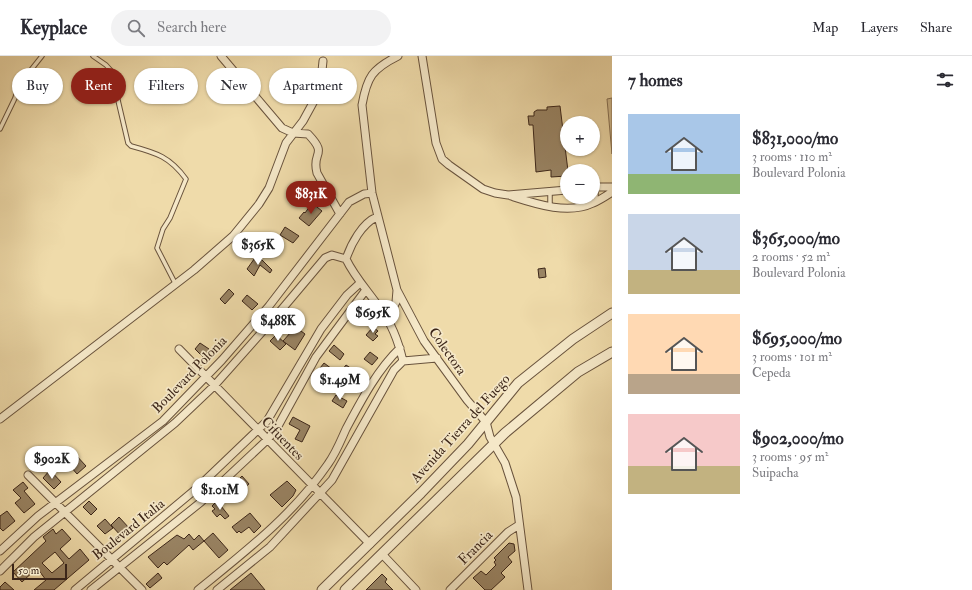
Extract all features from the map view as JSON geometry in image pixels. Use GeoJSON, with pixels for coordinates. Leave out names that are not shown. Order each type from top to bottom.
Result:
{"type":"FeatureCollection","features":[{"type":"Feature","properties":{"kind":"street"},"geometry":{"type":"LineString","coordinates":[[221,56],[273,120],[282,128],[293,133],[308,134],[318,145],[319,149],[315,166],[317,173],[340,214]]}},
{"type":"Feature","properties":{"kind":"street","name":"Colectora"},"geometry":{"type":"LineString","coordinates":[[398,56],[378,67],[372,73],[363,99],[362,115],[372,193],[377,217],[397,290],[410,317],[437,358],[486,422],[494,444],[512,479],[516,496],[528,590]]}},
{"type":"Feature","properties":{"kind":"street"},"geometry":{"type":"LineString","coordinates":[[422,56],[436,143],[442,159],[483,189],[495,194],[508,195],[560,190]]}},
{"type":"Feature","properties":{"kind":"street"},"geometry":{"type":"LineString","coordinates":[[0,419],[217,252],[247,220],[269,188],[286,143],[303,121],[320,90],[323,61]]}},
{"type":"Feature","properties":{"kind":"street"},"geometry":{"type":"LineString","coordinates":[[600,187],[612,187]]}},
{"type":"Feature","properties":{"kind":"street"},"geometry":{"type":"LineString","coordinates":[[600,200],[612,192]]}},
{"type":"Feature","properties":{"kind":"street","name":"Boulevard Polonia"},"geometry":{"type":"LineString","coordinates":[[0,551],[16,535],[56,502],[163,421],[206,377],[269,306],[340,214],[356,197],[372,193]]}},
{"type":"Feature","properties":{"kind":"street"},"geometry":{"type":"LineString","coordinates":[[508,195],[550,206],[566,208],[580,207],[590,204]]}},
{"type":"Feature","properties":{"kind":"street"},"geometry":{"type":"LineString","coordinates":[[377,217],[371,220],[364,227],[348,250],[346,259],[360,283],[387,320],[400,348],[404,361]]}},
{"type":"Feature","properties":{"kind":"street","name":"Boulevard Polonia"},"geometry":{"type":"LineString","coordinates":[[0,571],[34,537],[158,439],[214,386],[277,315],[319,263],[332,255],[346,259]]}},
{"type":"Feature","properties":{"kind":"street","name":"Boulevard Italia"},"geometry":{"type":"LineString","coordinates":[[75,590],[196,489],[272,415],[321,329],[347,295],[360,283]]}},
{"type":"Feature","properties":{"kind":"street"},"geometry":{"type":"LineString","coordinates":[[387,320],[396,302],[397,290]]}},
{"type":"Feature","properties":{"kind":"street","name":"Boulevard Italia"},"geometry":{"type":"LineString","coordinates":[[91,590],[201,502],[267,440],[278,426],[316,357],[366,291]]}},
{"type":"Feature","properties":{"kind":"street","name":"Avenida Tierra del Fuego"},"geometry":{"type":"LineString","coordinates":[[322,590],[421,493],[486,422],[518,383],[573,339],[612,313]]}},
{"type":"Feature","properties":{"kind":"street"},"geometry":{"type":"LineString","coordinates":[[198,590],[272,529],[313,487],[330,462],[355,412],[376,377],[391,356],[400,348]]}},
{"type":"Feature","properties":{"kind":"street","name":"Cifuentes"},"geometry":{"type":"LineString","coordinates":[[179,350],[370,544]]}},
{"type":"Feature","properties":{"kind":"street"},"geometry":{"type":"LineString","coordinates":[[345,590],[494,444],[561,386],[584,369],[612,352]]}},
{"type":"Feature","properties":{"kind":"street"},"geometry":{"type":"LineString","coordinates":[[217,590],[270,547],[321,494],[332,480],[394,370],[404,361],[437,358]]}},
{"type":"Feature","properties":{"kind":"street"},"geometry":{"type":"LineString","coordinates":[[28,475],[142,590]]}},
{"type":"Feature","properties":{"kind":"street","name":"Francia"},"geometry":{"type":"LineString","coordinates":[[450,590],[508,532],[519,525]]}},
{"type":"Feature","properties":{"kind":"street"},"geometry":{"type":"LineString","coordinates":[[382,554],[416,590]]}},
{"type":"Feature","properties":{"kind":"lane"},"geometry":{"type":"LineString","coordinates":[[0,129],[20,85],[42,56]]}},
{"type":"Feature","properties":{"kind":"lane"},"geometry":{"type":"LineString","coordinates":[[93,56],[106,65],[116,76],[118,96],[128,143],[132,146],[161,154],[174,165],[186,179],[170,218],[163,229],[158,248],[175,283]]}},
{"type":"Feature","properties":{"kind":"lane"},"geometry":{"type":"LineString","coordinates":[[550,191],[550,206]]}},
{"type":"Feature","properties":{"kind":"shaded area"},"geometry":{"type":"Polygon","coordinates":[[[612,98],[612,154],[607,99],[612,98]]]}},
{"type":"Feature","properties":{"kind":"building"},"geometry":{"type":"Polygon","coordinates":[[[560,106],[561,116],[560,116],[560,156],[566,156],[567,164],[560,164],[560,176],[551,177],[551,170],[536,172],[533,125],[529,125],[528,116],[534,116],[534,112],[537,110],[547,110],[547,107],[560,106]]]}},
{"type":"Feature","properties":{"kind":"building"},"geometry":{"type":"Polygon","coordinates":[[[312,203],[322,211],[309,226],[299,218],[304,212],[305,213],[312,203]]]}},
{"type":"Feature","properties":{"kind":"building"},"geometry":{"type":"Polygon","coordinates":[[[285,227],[299,236],[293,243],[280,235],[285,227]]]}},
{"type":"Feature","properties":{"kind":"building"},"geometry":{"type":"Polygon","coordinates":[[[257,255],[272,270],[270,273],[260,265],[254,276],[247,269],[257,255]]]}},
{"type":"Feature","properties":{"kind":"building"},"geometry":{"type":"Polygon","coordinates":[[[545,268],[546,277],[539,278],[538,269],[545,268]]]}},
{"type":"Feature","properties":{"kind":"building"},"geometry":{"type":"Polygon","coordinates":[[[229,289],[234,294],[225,304],[220,299],[229,289]]]}},
{"type":"Feature","properties":{"kind":"building"},"geometry":{"type":"Polygon","coordinates":[[[247,295],[258,304],[252,310],[242,301],[247,295]]]}},
{"type":"Feature","properties":{"kind":"building"},"geometry":{"type":"Polygon","coordinates":[[[293,325],[305,334],[295,350],[283,341],[291,332],[289,331],[293,325]]]}},
{"type":"Feature","properties":{"kind":"building"},"geometry":{"type":"Polygon","coordinates":[[[373,327],[378,331],[375,334],[378,336],[373,341],[366,335],[373,327]]]}},
{"type":"Feature","properties":{"kind":"building"},"geometry":{"type":"Polygon","coordinates":[[[276,335],[286,344],[280,350],[270,341],[276,335]]]}},
{"type":"Feature","properties":{"kind":"building"},"geometry":{"type":"Polygon","coordinates":[[[200,343],[209,349],[208,351],[212,355],[207,361],[195,349],[200,343]]]}},
{"type":"Feature","properties":{"kind":"building"},"geometry":{"type":"Polygon","coordinates":[[[334,345],[344,354],[340,360],[329,351],[334,345]]]}},
{"type":"Feature","properties":{"kind":"building"},"geometry":{"type":"Polygon","coordinates":[[[370,352],[378,358],[372,365],[364,359],[370,352]]]}},
{"type":"Feature","properties":{"kind":"building"},"geometry":{"type":"Polygon","coordinates":[[[324,363],[332,369],[323,382],[313,377],[324,363]]]}},
{"type":"Feature","properties":{"kind":"building"},"geometry":{"type":"Polygon","coordinates":[[[346,365],[352,369],[344,379],[339,374],[346,365]]]}},
{"type":"Feature","properties":{"kind":"building"},"geometry":{"type":"Polygon","coordinates":[[[336,395],[347,401],[343,408],[332,401],[336,395]]]}},
{"type":"Feature","properties":{"kind":"building"},"geometry":{"type":"Polygon","coordinates":[[[293,417],[310,426],[302,442],[295,439],[300,430],[289,424],[293,417]]]}},
{"type":"Feature","properties":{"kind":"building"},"geometry":{"type":"Polygon","coordinates":[[[74,453],[86,466],[77,474],[65,460],[74,453]]]}},
{"type":"Feature","properties":{"kind":"building"},"geometry":{"type":"Polygon","coordinates":[[[50,470],[61,482],[54,489],[43,478],[50,470]]]}},
{"type":"Feature","properties":{"kind":"building"},"geometry":{"type":"Polygon","coordinates":[[[242,476],[249,484],[244,488],[237,481],[242,476]]]}},
{"type":"Feature","properties":{"kind":"building"},"geometry":{"type":"Polygon","coordinates":[[[287,481],[296,490],[293,496],[282,507],[270,495],[287,481]]]}},
{"type":"Feature","properties":{"kind":"building"},"geometry":{"type":"Polygon","coordinates":[[[23,482],[28,488],[24,491],[35,504],[24,513],[15,503],[21,498],[13,490],[23,482]]]}},
{"type":"Feature","properties":{"kind":"building"},"geometry":{"type":"Polygon","coordinates":[[[89,501],[97,509],[91,515],[83,507],[89,501]]]}},
{"type":"Feature","properties":{"kind":"building"},"geometry":{"type":"Polygon","coordinates":[[[217,501],[229,516],[225,519],[220,514],[217,517],[212,511],[215,509],[212,506],[217,501]]]}},
{"type":"Feature","properties":{"kind":"building"},"geometry":{"type":"Polygon","coordinates":[[[7,511],[15,521],[3,531],[0,528],[0,516],[7,511]]]}},
{"type":"Feature","properties":{"kind":"building"},"geometry":{"type":"Polygon","coordinates":[[[250,513],[261,526],[254,533],[249,527],[241,533],[239,531],[237,533],[232,527],[250,513]]]}},
{"type":"Feature","properties":{"kind":"building"},"geometry":{"type":"Polygon","coordinates":[[[119,517],[130,529],[122,537],[111,525],[119,517]]]}},
{"type":"Feature","properties":{"kind":"building"},"geometry":{"type":"Polygon","coordinates":[[[105,519],[113,528],[105,534],[97,526],[105,519]]]}},
{"type":"Feature","properties":{"kind":"building"},"geometry":{"type":"Polygon","coordinates":[[[53,529],[56,534],[62,529],[71,539],[60,549],[69,559],[80,549],[89,560],[54,590],[34,590],[46,580],[37,568],[22,582],[13,572],[46,541],[43,537],[53,529]],[[55,552],[42,563],[52,573],[64,563],[55,552]]]}},
{"type":"Feature","properties":{"kind":"building"},"geometry":{"type":"Polygon","coordinates":[[[213,533],[228,550],[219,558],[204,541],[213,533]]]}},
{"type":"Feature","properties":{"kind":"building"},"geometry":{"type":"Polygon","coordinates":[[[189,534],[194,540],[199,535],[204,541],[193,550],[189,545],[167,565],[164,562],[158,568],[148,557],[177,535],[184,539],[189,534]]]}},
{"type":"Feature","properties":{"kind":"building"},"geometry":{"type":"Polygon","coordinates":[[[509,543],[514,544],[515,551],[508,557],[512,562],[501,573],[505,577],[491,590],[485,590],[473,578],[481,571],[486,575],[496,565],[494,562],[496,560],[494,558],[509,543]]]}},
{"type":"Feature","properties":{"kind":"building"},"geometry":{"type":"Polygon","coordinates":[[[158,573],[162,578],[150,588],[146,584],[158,573]]]}},
{"type":"Feature","properties":{"kind":"building"},"geometry":{"type":"Polygon","coordinates":[[[251,573],[265,590],[230,590],[251,573]]]}},
{"type":"Feature","properties":{"kind":"building"},"geometry":{"type":"Polygon","coordinates":[[[382,574],[387,579],[385,582],[393,590],[366,590],[382,574]]]}},
{"type":"Feature","properties":{"kind":"building"},"geometry":{"type":"Polygon","coordinates":[[[5,582],[14,590],[0,590],[0,587],[5,582]]]}}]}
